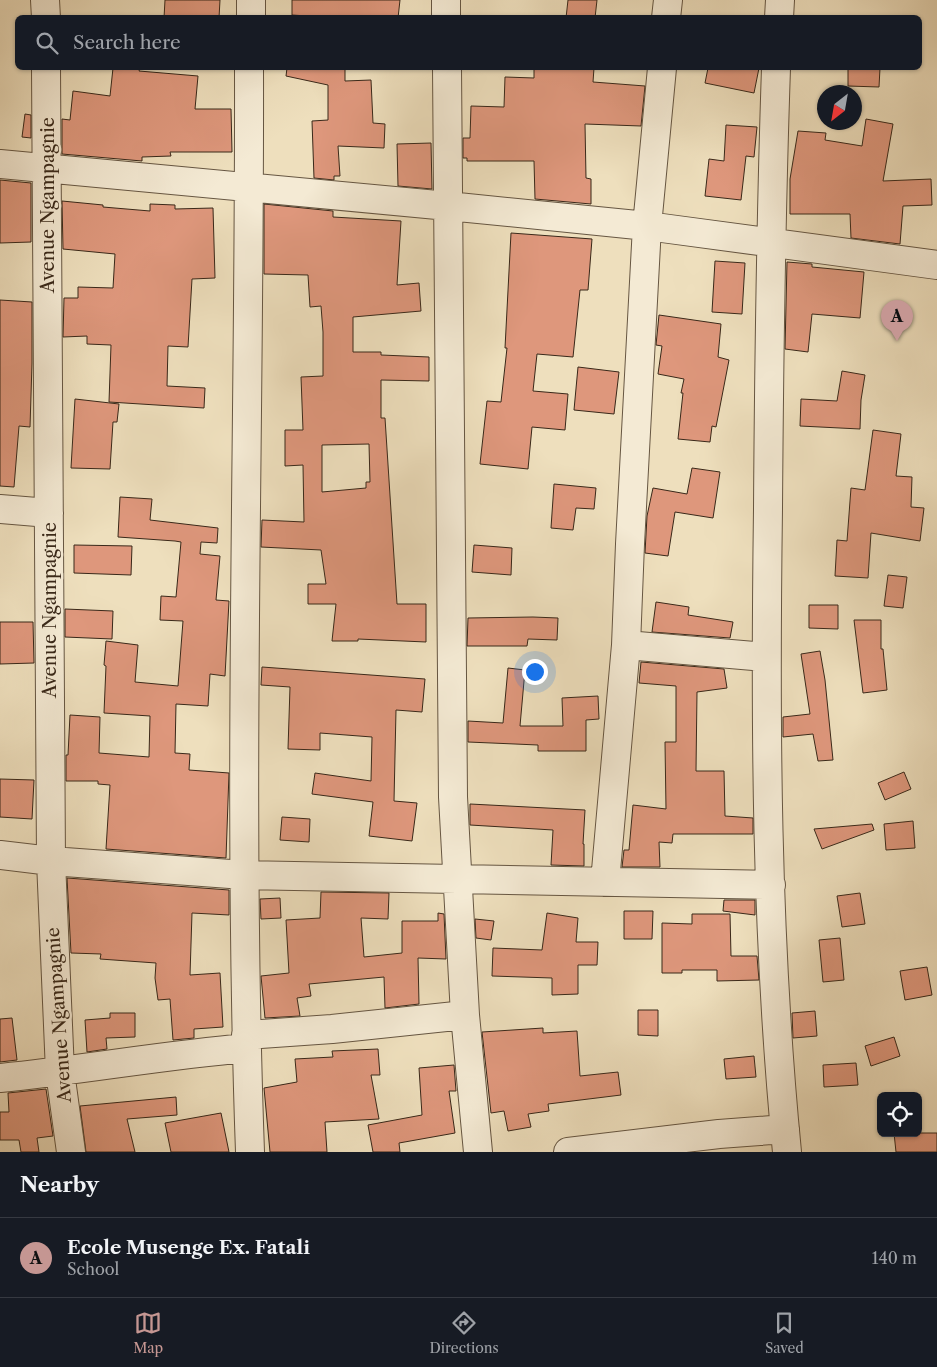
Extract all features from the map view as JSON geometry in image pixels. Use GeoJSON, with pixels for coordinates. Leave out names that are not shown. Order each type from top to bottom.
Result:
{"type":"FeatureCollection","features":[{"type":"Feature","properties":{"kind":"street"},"geometry":{"type":"LineString","coordinates":[[45,0],[46,15]]}},
{"type":"Feature","properties":{"kind":"street"},"geometry":{"type":"LineString","coordinates":[[251,0],[251,15]]}},
{"type":"Feature","properties":{"kind":"street"},"geometry":{"type":"LineString","coordinates":[[446,0],[446,15]]}},
{"type":"Feature","properties":{"kind":"street"},"geometry":{"type":"LineString","coordinates":[[666,15],[668,0]]}},
{"type":"Feature","properties":{"kind":"street"},"geometry":{"type":"LineString","coordinates":[[779,15],[780,0]]}},
{"type":"Feature","properties":{"kind":"street","name":"Avenue Ngampagnie"},"geometry":{"type":"LineString","coordinates":[[46,70],[51,861],[60,1072],[71,1152]]}},
{"type":"Feature","properties":{"kind":"street"},"geometry":{"type":"LineString","coordinates":[[249,70],[244,875],[246,1041],[250,1152]]}},
{"type":"Feature","properties":{"kind":"street"},"geometry":{"type":"LineString","coordinates":[[447,70],[453,798],[465,1015],[478,1152]]}},
{"type":"Feature","properties":{"kind":"street"},"geometry":{"type":"LineString","coordinates":[[605,882],[626,645],[630,534],[647,226],[662,70]]}},
{"type":"Feature","properties":{"kind":"street"},"geometry":{"type":"LineString","coordinates":[[568,1152],[719,1134],[786,1140],[770,885],[766,657],[771,243],[776,70]]}},
{"type":"Feature","properties":{"kind":"street"},"geometry":{"type":"LineString","coordinates":[[0,164],[647,226],[937,265]]}},
{"type":"Feature","properties":{"kind":"street"},"geometry":{"type":"LineString","coordinates":[[0,509],[49,513]]}},
{"type":"Feature","properties":{"kind":"street"},"geometry":{"type":"LineString","coordinates":[[626,645],[766,657]]}},
{"type":"Feature","properties":{"kind":"street"},"geometry":{"type":"LineString","coordinates":[[0,855],[51,861],[244,875],[770,885]]}},
{"type":"Feature","properties":{"kind":"street"},"geometry":{"type":"LineString","coordinates":[[0,1078],[60,1072],[246,1041],[332,1029],[465,1015]]}},
{"type":"Feature","properties":{"kind":"building"},"geometry":{"type":"Polygon","coordinates":[[[165,0],[220,0],[219,15],[164,15],[165,0]]]}},
{"type":"Feature","properties":{"kind":"building"},"geometry":{"type":"Polygon","coordinates":[[[292,0],[400,0],[398,15],[292,15],[292,0]]]}},
{"type":"Feature","properties":{"kind":"building"},"geometry":{"type":"Polygon","coordinates":[[[568,0],[597,0],[595,15],[566,15],[568,0]]]}},
{"type":"Feature","properties":{"kind":"building"},"geometry":{"type":"Polygon","coordinates":[[[113,70],[139,70],[198,76],[195,109],[231,109],[232,152],[170,152],[171,156],[142,157],[142,161],[62,154],[62,119],[70,120],[73,91],[110,96],[113,70]]]}},
{"type":"Feature","properties":{"kind":"building"},"geometry":{"type":"Polygon","coordinates":[[[287,70],[345,70],[345,81],[371,80],[373,123],[385,124],[384,148],[338,146],[340,176],[334,176],[334,180],[314,178],[312,121],[328,120],[328,85],[286,76],[287,70]]]}},
{"type":"Feature","properties":{"kind":"building"},"geometry":{"type":"Polygon","coordinates":[[[534,70],[594,70],[593,82],[645,86],[641,126],[585,124],[586,178],[591,179],[591,204],[535,199],[534,161],[467,161],[467,158],[463,158],[463,138],[470,138],[471,106],[504,107],[505,77],[534,78],[534,70]]]}},
{"type":"Feature","properties":{"kind":"building"},"geometry":{"type":"Polygon","coordinates":[[[708,70],[759,70],[754,93],[705,83],[708,70]]]}},
{"type":"Feature","properties":{"kind":"building"},"geometry":{"type":"Polygon","coordinates":[[[848,70],[880,70],[879,87],[848,85],[848,70]]]}},
{"type":"Feature","properties":{"kind":"building"},"geometry":{"type":"Polygon","coordinates":[[[25,114],[31,115],[31,138],[22,137],[25,114]]]}},
{"type":"Feature","properties":{"kind":"building"},"geometry":{"type":"Polygon","coordinates":[[[866,119],[893,124],[883,181],[931,179],[932,205],[903,206],[900,244],[851,238],[850,214],[790,214],[790,179],[798,131],[826,133],[825,140],[862,146],[866,119]]]}},
{"type":"Feature","properties":{"kind":"building"},"geometry":{"type":"Polygon","coordinates":[[[726,125],[757,127],[754,157],[746,156],[741,200],[705,196],[709,159],[724,161],[726,125]]]}},
{"type":"Feature","properties":{"kind":"building"},"geometry":{"type":"Polygon","coordinates":[[[431,143],[432,189],[398,186],[397,144],[431,143]]]}},
{"type":"Feature","properties":{"kind":"building"},"geometry":{"type":"Polygon","coordinates":[[[0,180],[31,183],[31,242],[0,243],[0,180]]]}},
{"type":"Feature","properties":{"kind":"building"},"geometry":{"type":"Polygon","coordinates":[[[62,201],[150,211],[150,204],[175,205],[175,209],[213,208],[215,278],[192,279],[188,347],[168,346],[167,386],[205,388],[204,408],[109,402],[111,345],[87,344],[87,336],[63,337],[64,298],[78,298],[78,287],[113,288],[115,254],[63,249],[62,201]]]}},
{"type":"Feature","properties":{"kind":"building"},"geometry":{"type":"Polygon","coordinates":[[[264,204],[333,211],[333,217],[401,221],[397,285],[419,283],[421,311],[353,317],[353,352],[381,352],[381,355],[429,357],[429,381],[381,380],[381,418],[385,418],[397,604],[426,604],[426,642],[358,639],[358,641],[332,641],[336,604],[308,604],[308,584],[326,584],[321,550],[261,547],[262,520],[304,522],[303,465],[285,466],[285,430],[303,430],[301,377],[323,376],[321,306],[310,307],[308,275],[264,274],[264,204]],[[369,444],[322,445],[322,492],[366,488],[366,482],[370,482],[369,444]]]}},
{"type":"Feature","properties":{"kind":"building"},"geometry":{"type":"Polygon","coordinates":[[[511,233],[592,239],[588,290],[580,290],[573,357],[537,354],[533,391],[568,394],[565,430],[532,427],[528,469],[480,464],[487,401],[501,402],[507,348],[505,348],[511,233]]]}},
{"type":"Feature","properties":{"kind":"building"},"geometry":{"type":"Polygon","coordinates":[[[715,261],[745,263],[742,314],[712,312],[715,261]]]}},
{"type":"Feature","properties":{"kind":"building"},"geometry":{"type":"Polygon","coordinates":[[[787,262],[812,264],[812,267],[864,272],[860,318],[812,314],[808,352],[785,349],[787,262]]]}},
{"type":"Feature","properties":{"kind":"building"},"geometry":{"type":"Polygon","coordinates":[[[0,300],[32,302],[30,427],[19,426],[14,487],[0,486],[0,300]]]}},
{"type":"Feature","properties":{"kind":"building"},"geometry":{"type":"Polygon","coordinates":[[[659,315],[721,324],[718,357],[729,360],[716,427],[712,426],[710,442],[678,439],[683,393],[681,393],[684,379],[658,374],[662,346],[656,345],[659,315]]]}},
{"type":"Feature","properties":{"kind":"building"},"geometry":{"type":"Polygon","coordinates":[[[578,367],[619,372],[614,414],[574,410],[578,367]]]}},
{"type":"Feature","properties":{"kind":"building"},"geometry":{"type":"Polygon","coordinates":[[[842,371],[865,375],[861,400],[860,429],[800,426],[801,399],[837,401],[842,371]]]}},
{"type":"Feature","properties":{"kind":"building"},"geometry":{"type":"Polygon","coordinates":[[[75,399],[119,404],[117,422],[113,422],[110,469],[71,468],[75,399]]]}},
{"type":"Feature","properties":{"kind":"building"},"geometry":{"type":"Polygon","coordinates":[[[873,430],[901,434],[896,476],[912,477],[911,507],[924,508],[920,541],[871,533],[868,578],[835,576],[837,540],[847,541],[851,488],[865,490],[873,430]]]}},
{"type":"Feature","properties":{"kind":"building"},"geometry":{"type":"Polygon","coordinates":[[[692,468],[720,472],[713,518],[675,512],[668,556],[645,553],[647,516],[653,488],[687,494],[692,468]]]}},
{"type":"Feature","properties":{"kind":"building"},"geometry":{"type":"Polygon","coordinates":[[[554,484],[596,488],[594,509],[576,508],[573,530],[551,528],[554,484]]]}},
{"type":"Feature","properties":{"kind":"building"},"geometry":{"type":"Polygon","coordinates":[[[120,497],[152,499],[150,520],[218,528],[217,543],[201,542],[200,554],[220,556],[216,600],[229,601],[225,676],[210,674],[208,706],[176,704],[175,753],[190,754],[189,770],[229,773],[226,858],[106,849],[110,785],[98,784],[98,781],[66,781],[66,755],[68,755],[70,715],[100,717],[99,753],[149,757],[150,716],[104,713],[106,641],[138,645],[135,682],[178,686],[183,621],[160,620],[161,596],[176,597],[181,542],[118,537],[120,497]]]}},
{"type":"Feature","properties":{"kind":"building"},"geometry":{"type":"Polygon","coordinates":[[[74,545],[132,546],[131,575],[74,573],[74,545]]]}},
{"type":"Feature","properties":{"kind":"building"},"geometry":{"type":"Polygon","coordinates":[[[474,545],[512,548],[511,575],[472,572],[474,545]]]}},
{"type":"Feature","properties":{"kind":"building"},"geometry":{"type":"Polygon","coordinates":[[[888,575],[907,577],[903,608],[884,606],[888,575]]]}},
{"type":"Feature","properties":{"kind":"building"},"geometry":{"type":"Polygon","coordinates":[[[656,602],[689,607],[688,615],[733,622],[730,638],[652,632],[656,602]]]}},
{"type":"Feature","properties":{"kind":"building"},"geometry":{"type":"Polygon","coordinates":[[[809,605],[838,605],[838,629],[809,628],[809,605]]]}},
{"type":"Feature","properties":{"kind":"building"},"geometry":{"type":"Polygon","coordinates":[[[65,609],[113,611],[112,639],[65,637],[65,609]]]}},
{"type":"Feature","properties":{"kind":"building"},"geometry":{"type":"Polygon","coordinates":[[[468,618],[558,618],[557,640],[528,639],[527,646],[467,646],[468,618]]]}},
{"type":"Feature","properties":{"kind":"building"},"geometry":{"type":"Polygon","coordinates":[[[854,620],[881,620],[881,649],[883,649],[887,690],[863,693],[854,620]]]}},
{"type":"Feature","properties":{"kind":"building"},"geometry":{"type":"Polygon","coordinates":[[[0,622],[33,622],[34,663],[0,664],[0,622]]]}},
{"type":"Feature","properties":{"kind":"building"},"geometry":{"type":"Polygon","coordinates":[[[820,651],[825,680],[833,760],[818,761],[813,734],[783,737],[783,717],[810,714],[801,654],[820,651]]]}},
{"type":"Feature","properties":{"kind":"building"},"geometry":{"type":"Polygon","coordinates":[[[641,662],[724,669],[727,688],[697,692],[696,771],[724,771],[725,816],[753,818],[753,834],[673,834],[672,843],[659,842],[660,867],[622,867],[624,850],[629,850],[633,805],[666,809],[665,742],[676,742],[676,686],[639,683],[641,662]]]}},
{"type":"Feature","properties":{"kind":"building"},"geometry":{"type":"Polygon","coordinates":[[[262,667],[425,679],[422,712],[396,710],[394,801],[417,803],[412,841],[369,836],[373,802],[312,794],[315,773],[371,781],[372,737],[320,733],[320,750],[288,749],[290,687],[261,685],[262,667]]]}},
{"type":"Feature","properties":{"kind":"building"},"geometry":{"type":"Polygon","coordinates":[[[508,668],[525,670],[520,726],[563,726],[562,698],[598,696],[599,719],[586,720],[586,751],[538,751],[538,745],[468,742],[468,721],[503,723],[508,668]]]}},
{"type":"Feature","properties":{"kind":"building"},"geometry":{"type":"Polygon","coordinates":[[[904,772],[911,789],[885,800],[878,783],[904,772]]]}},
{"type":"Feature","properties":{"kind":"building"},"geometry":{"type":"Polygon","coordinates":[[[0,779],[34,780],[32,819],[0,817],[0,779]]]}},
{"type":"Feature","properties":{"kind":"building"},"geometry":{"type":"Polygon","coordinates":[[[470,804],[585,810],[584,866],[551,865],[553,830],[470,825],[470,804]]]}},
{"type":"Feature","properties":{"kind":"building"},"geometry":{"type":"Polygon","coordinates":[[[282,817],[310,819],[309,842],[280,840],[282,817]]]}},
{"type":"Feature","properties":{"kind":"building"},"geometry":{"type":"Polygon","coordinates":[[[913,821],[915,848],[886,850],[884,824],[913,821]]]}},
{"type":"Feature","properties":{"kind":"building"},"geometry":{"type":"Polygon","coordinates":[[[872,824],[874,830],[822,849],[814,829],[872,824]]]}},
{"type":"Feature","properties":{"kind":"building"},"geometry":{"type":"Polygon","coordinates":[[[67,878],[229,890],[229,915],[192,913],[190,975],[220,973],[223,1027],[194,1029],[194,1038],[173,1040],[170,999],[158,1000],[155,978],[156,963],[100,959],[101,954],[71,953],[67,878]]]}},
{"type":"Feature","properties":{"kind":"building"},"geometry":{"type":"Polygon","coordinates":[[[321,892],[389,893],[388,919],[361,918],[364,957],[402,953],[402,921],[438,921],[438,913],[444,914],[446,959],[418,958],[419,1004],[385,1008],[384,977],[309,984],[311,996],[297,998],[300,1016],[265,1018],[261,976],[289,973],[286,920],[320,918],[321,892]]]}},
{"type":"Feature","properties":{"kind":"building"},"geometry":{"type":"Polygon","coordinates":[[[860,893],[865,924],[842,927],[837,896],[860,893]]]}},
{"type":"Feature","properties":{"kind":"building"},"geometry":{"type":"Polygon","coordinates":[[[280,898],[281,918],[261,919],[260,899],[280,898]]]}},
{"type":"Feature","properties":{"kind":"building"},"geometry":{"type":"Polygon","coordinates":[[[724,900],[755,900],[755,915],[723,911],[724,900]]]}},
{"type":"Feature","properties":{"kind":"building"},"geometry":{"type":"Polygon","coordinates":[[[624,911],[653,911],[652,939],[624,939],[624,911]]]}},
{"type":"Feature","properties":{"kind":"building"},"geometry":{"type":"Polygon","coordinates":[[[547,913],[578,918],[576,942],[598,942],[597,965],[578,965],[578,994],[552,995],[552,978],[492,976],[493,948],[542,950],[547,913]]]}},
{"type":"Feature","properties":{"kind":"building"},"geometry":{"type":"Polygon","coordinates":[[[692,914],[730,914],[731,956],[757,956],[759,980],[717,981],[717,970],[682,970],[682,973],[662,973],[662,923],[692,924],[692,914]]]}},
{"type":"Feature","properties":{"kind":"building"},"geometry":{"type":"Polygon","coordinates":[[[475,919],[494,921],[491,940],[476,938],[475,919]]]}},
{"type":"Feature","properties":{"kind":"building"},"geometry":{"type":"Polygon","coordinates":[[[840,938],[844,980],[823,982],[819,940],[840,938]]]}},
{"type":"Feature","properties":{"kind":"building"},"geometry":{"type":"Polygon","coordinates":[[[927,967],[932,995],[905,1000],[900,971],[927,967]]]}},
{"type":"Feature","properties":{"kind":"building"},"geometry":{"type":"Polygon","coordinates":[[[638,1010],[658,1010],[658,1036],[638,1035],[638,1010]]]}},
{"type":"Feature","properties":{"kind":"building"},"geometry":{"type":"Polygon","coordinates":[[[815,1011],[817,1036],[793,1038],[792,1013],[815,1011]]]}},
{"type":"Feature","properties":{"kind":"building"},"geometry":{"type":"Polygon","coordinates":[[[110,1013],[135,1013],[135,1037],[106,1038],[107,1049],[87,1052],[85,1020],[110,1018],[110,1013]]]}},
{"type":"Feature","properties":{"kind":"building"},"geometry":{"type":"Polygon","coordinates":[[[12,1018],[17,1060],[0,1062],[0,1019],[12,1018]]]}},
{"type":"Feature","properties":{"kind":"building"},"geometry":{"type":"Polygon","coordinates":[[[543,1028],[543,1033],[577,1031],[580,1076],[618,1072],[621,1095],[548,1104],[549,1111],[528,1114],[531,1127],[508,1131],[504,1111],[491,1113],[482,1032],[543,1028]]]}},
{"type":"Feature","properties":{"kind":"building"},"geometry":{"type":"Polygon","coordinates":[[[894,1037],[900,1056],[871,1066],[865,1046],[894,1037]]]}},
{"type":"Feature","properties":{"kind":"building"},"geometry":{"type":"Polygon","coordinates":[[[378,1049],[380,1075],[371,1075],[379,1119],[325,1122],[327,1152],[270,1152],[264,1088],[297,1082],[295,1059],[333,1057],[332,1051],[378,1049]]]}},
{"type":"Feature","properties":{"kind":"building"},"geometry":{"type":"Polygon","coordinates":[[[754,1056],[756,1077],[726,1079],[724,1059],[754,1056]]]}},
{"type":"Feature","properties":{"kind":"building"},"geometry":{"type":"Polygon","coordinates":[[[856,1063],[858,1085],[824,1087],[823,1065],[856,1063]]]}},
{"type":"Feature","properties":{"kind":"building"},"geometry":{"type":"Polygon","coordinates":[[[454,1065],[456,1091],[449,1091],[455,1133],[399,1143],[400,1152],[373,1152],[368,1125],[422,1115],[419,1068],[454,1065]]]}},
{"type":"Feature","properties":{"kind":"building"},"geometry":{"type":"Polygon","coordinates":[[[46,1089],[53,1136],[37,1138],[39,1152],[21,1152],[19,1140],[0,1140],[0,1112],[9,1112],[8,1093],[46,1089]]]}},
{"type":"Feature","properties":{"kind":"building"},"geometry":{"type":"Polygon","coordinates":[[[176,1097],[177,1115],[127,1119],[135,1152],[86,1152],[80,1106],[176,1097]]]}},
{"type":"Feature","properties":{"kind":"building"},"geometry":{"type":"Polygon","coordinates":[[[221,1113],[229,1152],[171,1152],[165,1123],[221,1113]]]}},
{"type":"Feature","properties":{"kind":"building"},"geometry":{"type":"Polygon","coordinates":[[[922,1133],[937,1133],[937,1152],[896,1152],[894,1137],[922,1137],[922,1133]]]}},
{"type":"Feature","properties":{"kind":"place","name":"Ecole Musenge Ex. Fatali"},"geometry":{"type":"Point","coordinates":[897,341]}}]}
